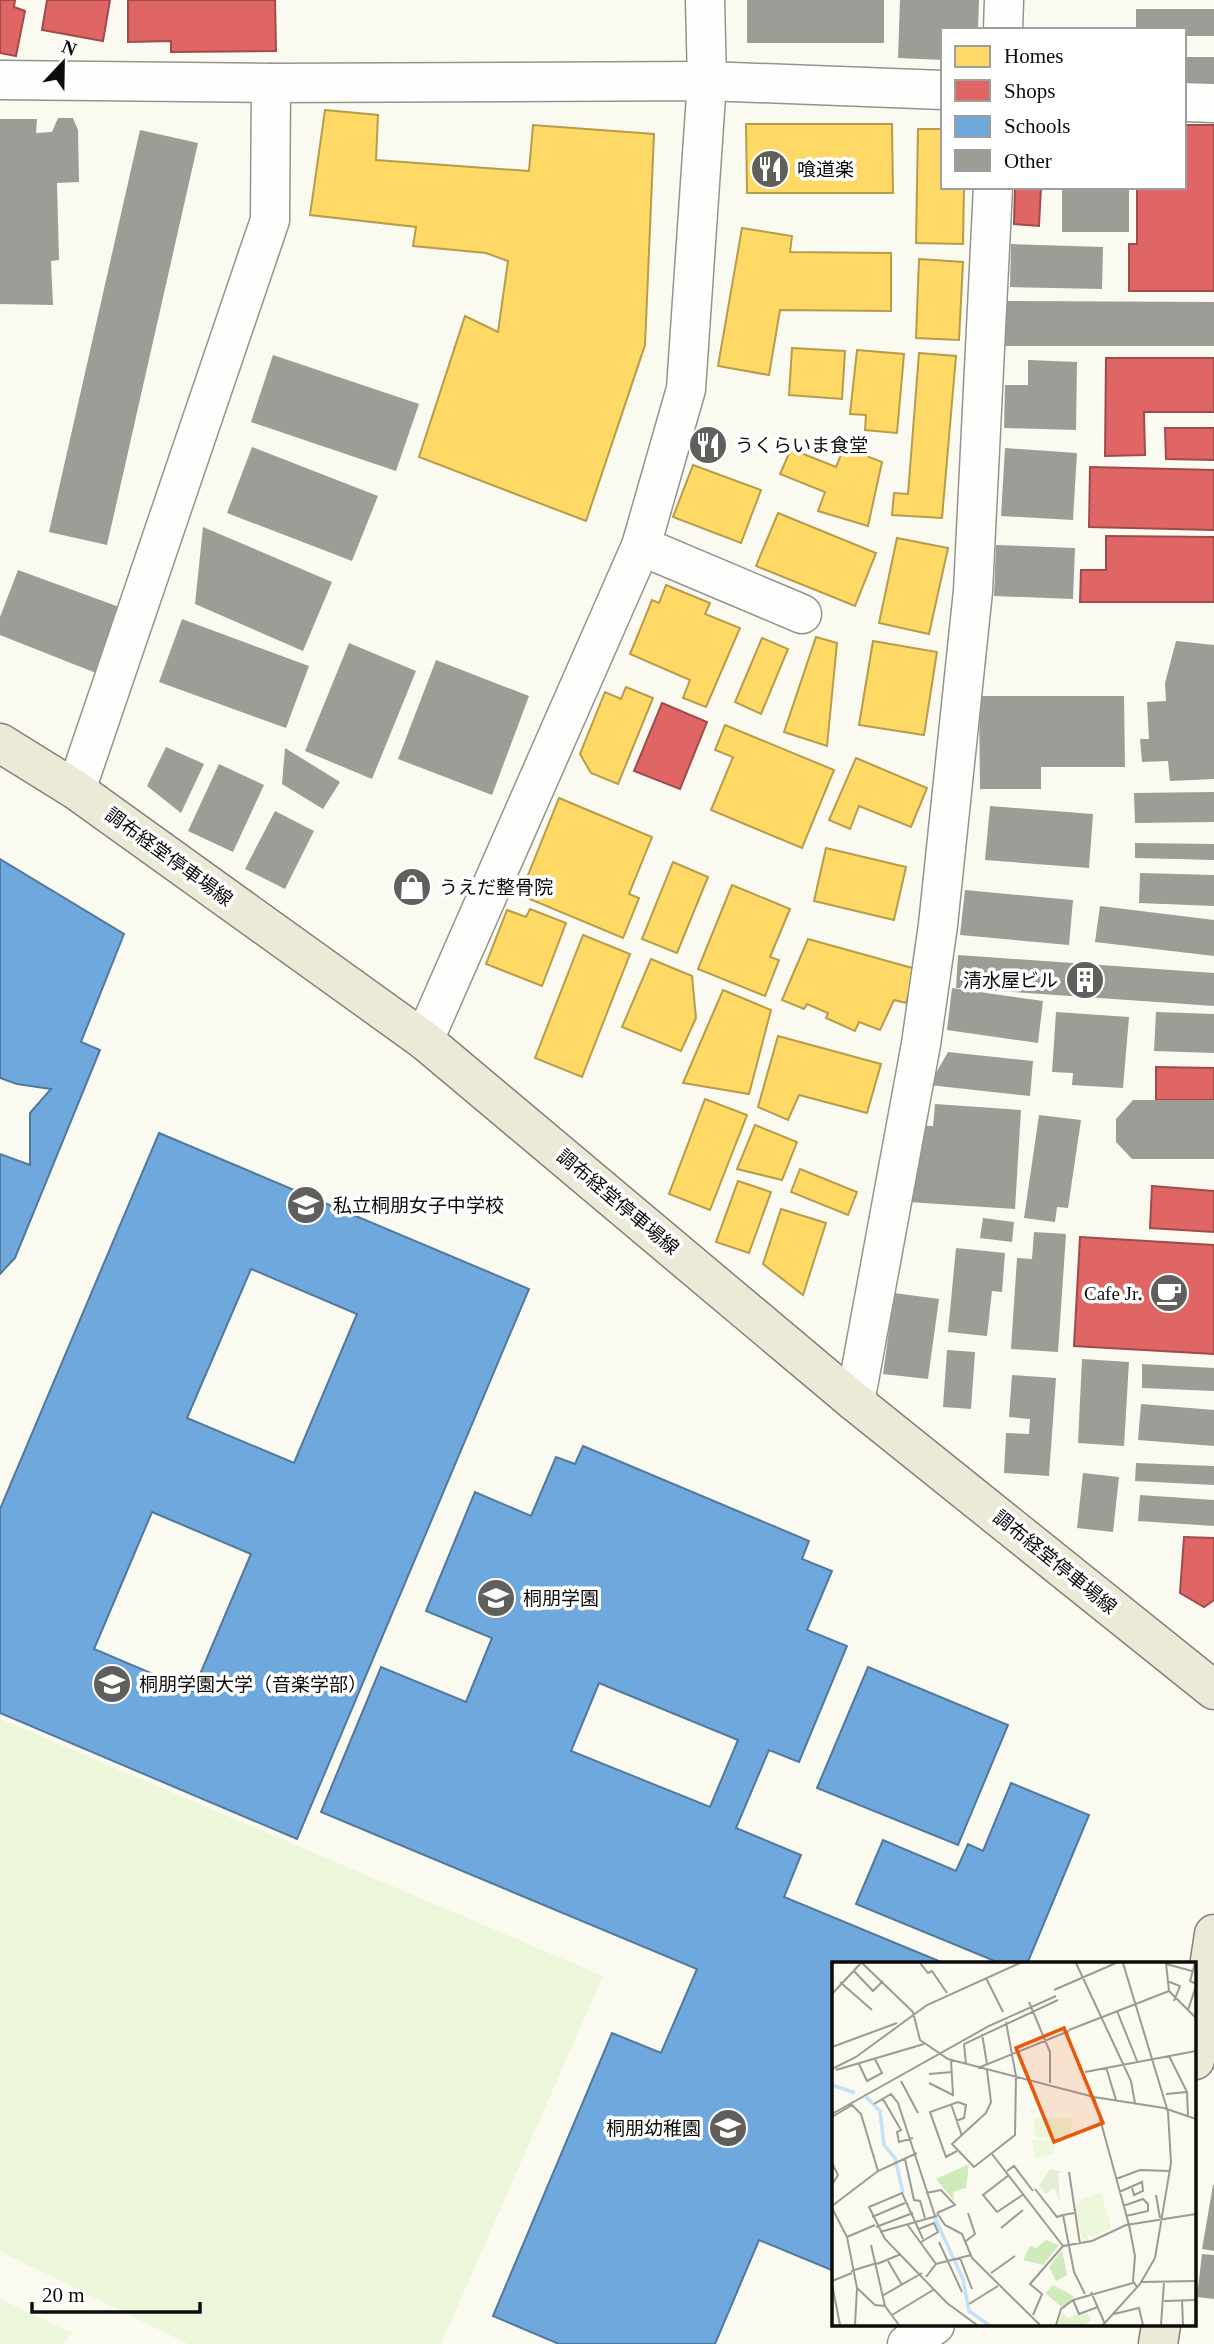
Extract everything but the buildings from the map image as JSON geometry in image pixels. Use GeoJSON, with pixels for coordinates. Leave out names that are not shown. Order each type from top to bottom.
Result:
{"type":"FeatureCollection","features":[{"type":"Feature","properties":{"kind":"main road","name":"調布経堂停車場線"},"geometry":{"type":"LineString","coordinates":[[0,743],[76,790],[424,1040],[855,1402],[1214,1690]]}},
{"type":"Feature","properties":{"kind":"main road"},"geometry":{"type":"LineString","coordinates":[[1196,2053],[1214,1934]]}},
{"type":"Feature","properties":{"kind":"main road"},"geometry":{"type":"LineString","coordinates":[[1158,2344],[1161,2326]]}},
{"type":"Feature","properties":{"kind":"street"},"geometry":{"type":"LineString","coordinates":[[424,1040],[641,546],[686,389],[707,81],[705,0]]}},
{"type":"Feature","properties":{"kind":"street"},"geometry":{"type":"LineString","coordinates":[[1003,28],[1004,0]]}},
{"type":"Feature","properties":{"kind":"street"},"geometry":{"type":"LineString","coordinates":[[0,80],[271,83],[707,81],[941,90]]}},
{"type":"Feature","properties":{"kind":"street"},"geometry":{"type":"LineString","coordinates":[[76,790],[270,220],[271,83]]}},
{"type":"Feature","properties":{"kind":"street"},"geometry":{"type":"LineString","coordinates":[[1186,102],[1214,103]]}},
{"type":"Feature","properties":{"kind":"street"},"geometry":{"type":"LineString","coordinates":[[855,1402],[921,1044],[938,925],[973,592],[993,189]]}},
{"type":"Feature","properties":{"kind":"street"},"geometry":{"type":"LineString","coordinates":[[641,546],[802,614]]}},
{"type":"Feature","properties":{"kind":"street"},"geometry":{"type":"LineString","coordinates":[[907,2344],[934,2326]]}},
{"type":"Feature","properties":{"kind":"green space"},"geometry":{"type":"Polygon","coordinates":[[[0,1719],[603,1976],[441,2344],[188,2344],[0,2251],[0,1719]]]}},
{"type":"Feature","properties":{"kind":"green space"},"geometry":{"type":"Polygon","coordinates":[[[0,2299],[72,2333],[63,2344],[0,2344],[0,2299]]]}},
{"type":"Feature","properties":{"kind":"place","name":"喰道楽"},"geometry":{"type":"Point","coordinates":[770,169]}},
{"type":"Feature","properties":{"kind":"place","name":"うくらいま食堂"},"geometry":{"type":"Point","coordinates":[708,445]}},
{"type":"Feature","properties":{"kind":"place","name":"うえだ整骨院"},"geometry":{"type":"Point","coordinates":[412,887]}},
{"type":"Feature","properties":{"kind":"place","name":"清水屋ビル"},"geometry":{"type":"Point","coordinates":[1085,980]}},
{"type":"Feature","properties":{"kind":"place","name":"私立桐朋女子中学校"},"geometry":{"type":"Point","coordinates":[306,1205]}},
{"type":"Feature","properties":{"kind":"place","name":"Cafe Jr."},"geometry":{"type":"Point","coordinates":[1169,1293]}},
{"type":"Feature","properties":{"kind":"place","name":"桐朋学園"},"geometry":{"type":"Point","coordinates":[496,1598]}},
{"type":"Feature","properties":{"kind":"place","name":"桐朋学園大学（音楽学部）"},"geometry":{"type":"Point","coordinates":[112,1684]}},
{"type":"Feature","properties":{"kind":"place","name":"桐朋幼稚園"},"geometry":{"type":"Point","coordinates":[728,2128]}}]}
